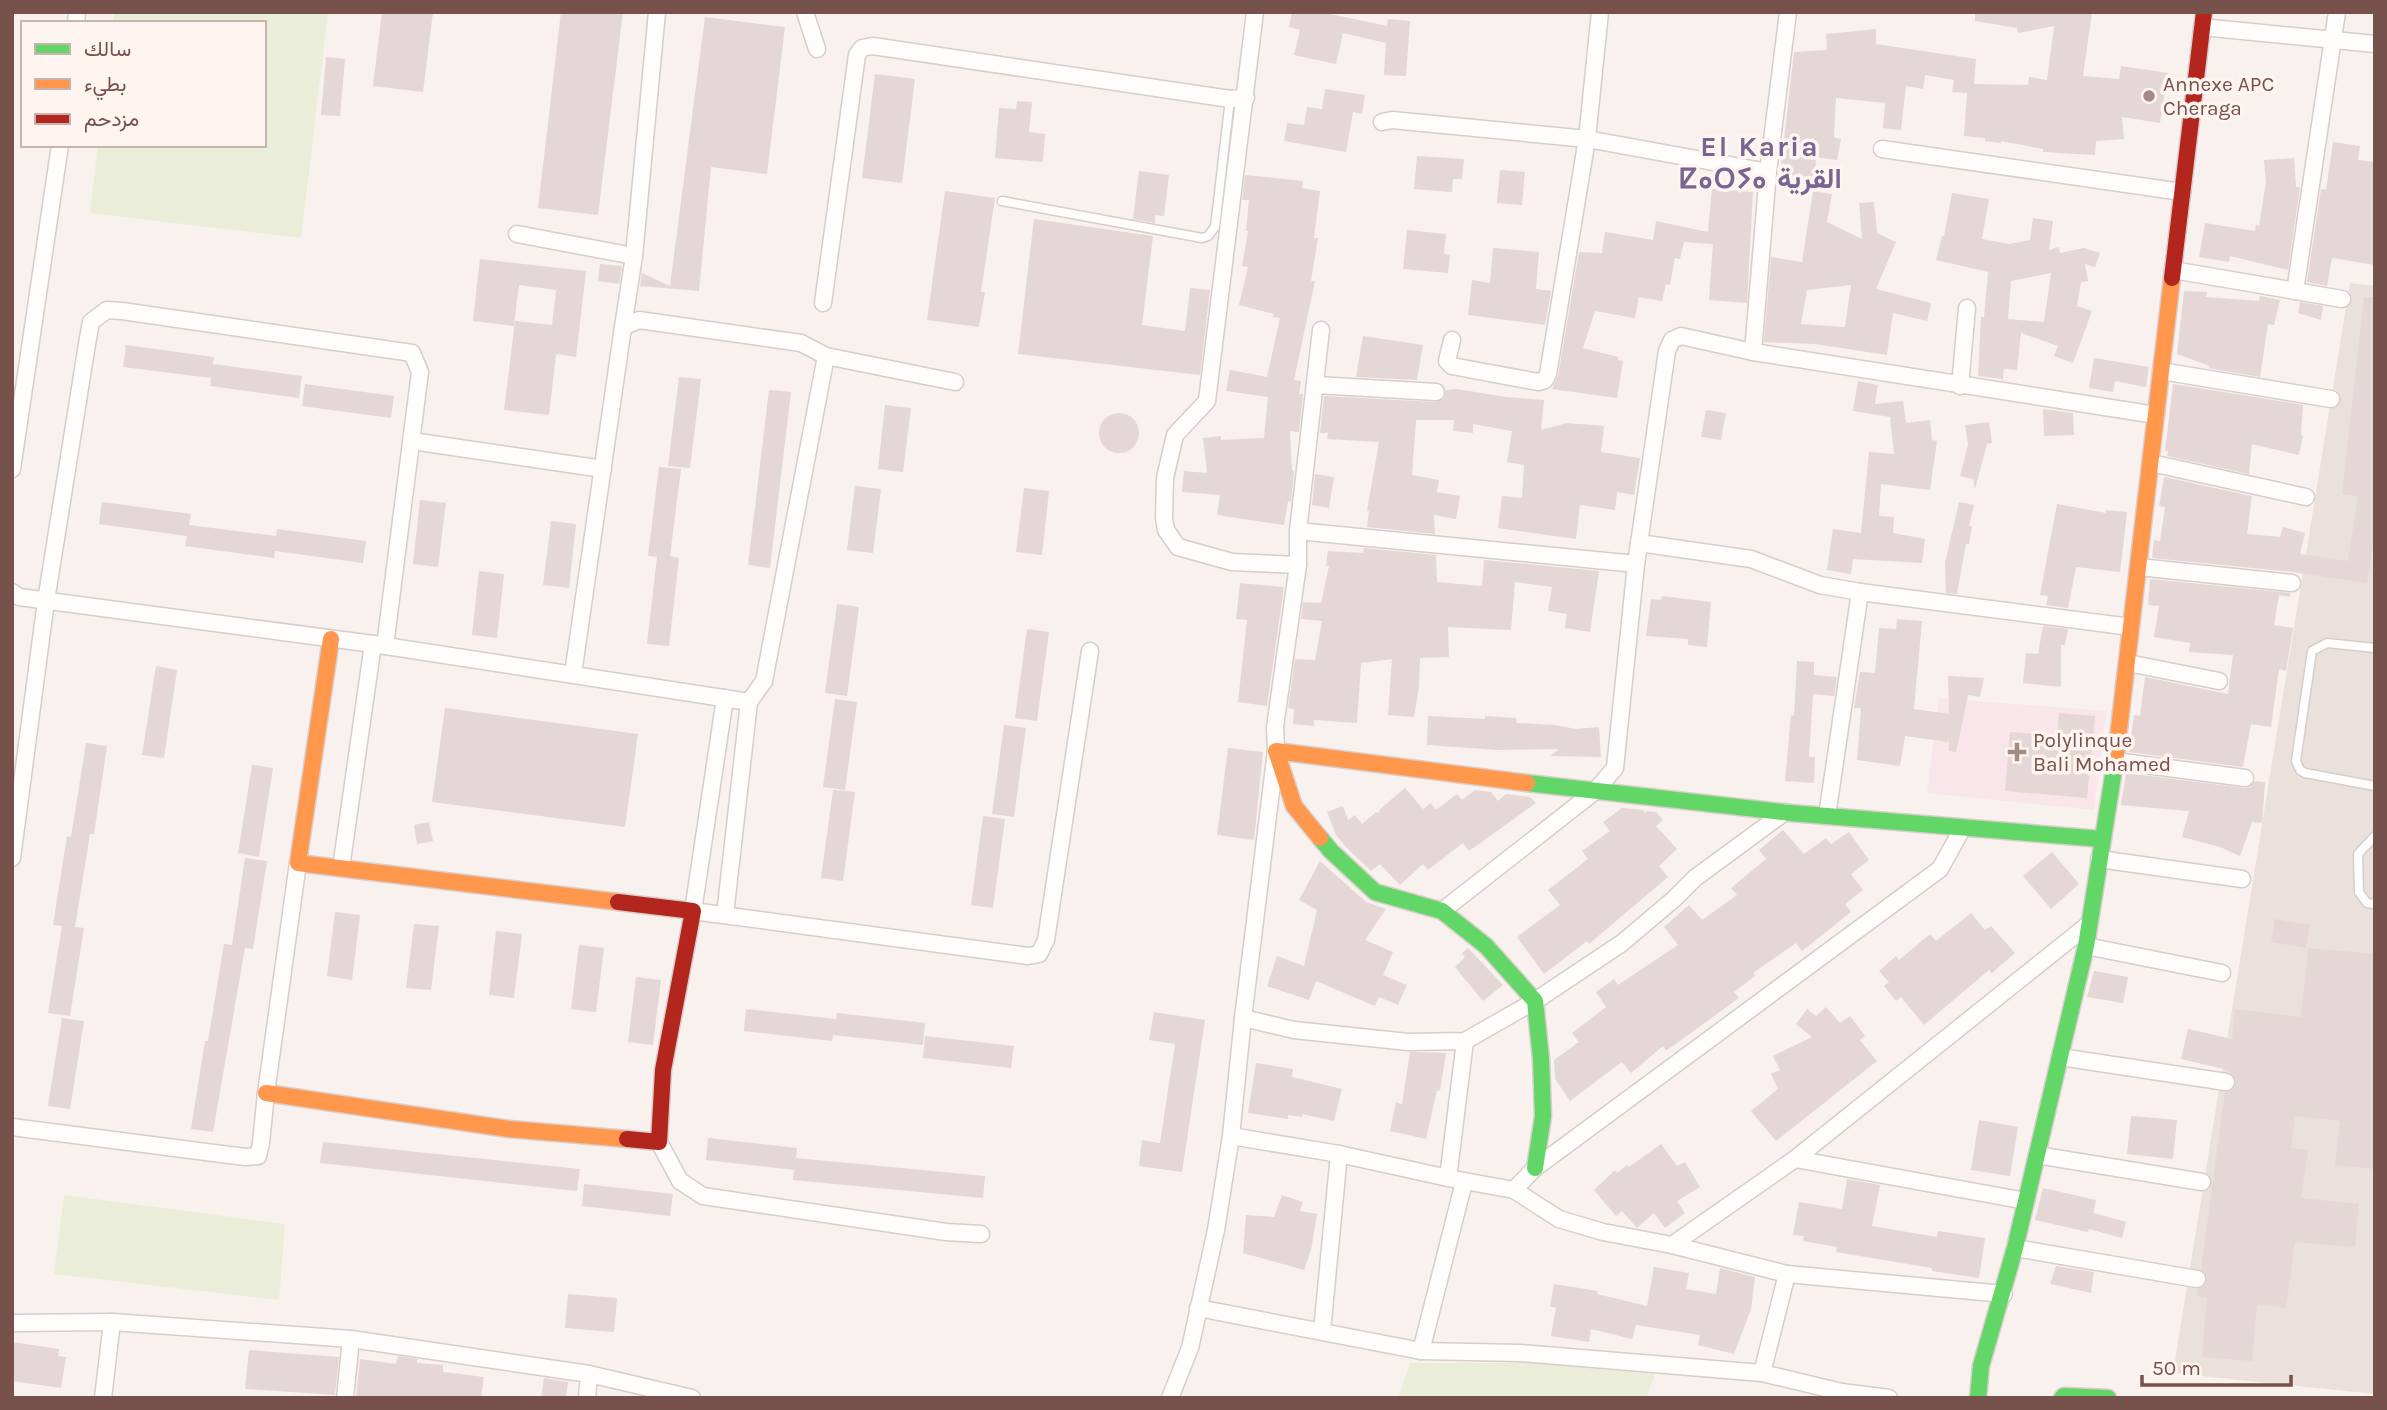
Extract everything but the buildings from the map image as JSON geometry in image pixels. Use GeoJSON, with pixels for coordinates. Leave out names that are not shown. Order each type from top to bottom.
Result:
{"type":"FeatureCollection","features":[{"type":"Feature","properties":{"kind":"street"},"geometry":{"type":"LineString","coordinates":[[573,674],[634,256],[657,12]]}},
{"type":"Feature","properties":{"kind":"street"},"geometry":{"type":"LineString","coordinates":[[805,12],[817,49]]}},
{"type":"Feature","properties":{"kind":"street"},"geometry":{"type":"LineString","coordinates":[[1255,12],[1238,98],[1208,401],[1175,435],[1165,478],[1164,518],[1166,530],[1178,547],[1232,562],[1298,565]]}},
{"type":"Feature","properties":{"kind":"street"},"geometry":{"type":"LineString","coordinates":[[1452,340],[1447,361],[1452,366],[1538,382],[1545,380],[1548,374],[1587,139],[1600,12]]}},
{"type":"Feature","properties":{"kind":"street"},"geometry":{"type":"LineString","coordinates":[[1753,352],[1768,172],[1788,12]]}},
{"type":"Feature","properties":{"kind":"street"},"geometry":{"type":"LineString","coordinates":[[2295,291],[2337,12]]}},
{"type":"Feature","properties":{"kind":"street"},"geometry":{"type":"LineString","coordinates":[[1978,1398],[1982,1366],[2004,1294],[2086,946],[2128,663],[2203,20],[2375,44]]}},
{"type":"Feature","properties":{"kind":"street"},"geometry":{"type":"LineString","coordinates":[[823,303],[857,55],[862,48],[873,46],[1238,98]]}},
{"type":"Feature","properties":{"kind":"street"},"geometry":{"type":"LineString","coordinates":[[1382,122],[1392,120],[1587,139],[1768,172]]}},
{"type":"Feature","properties":{"kind":"street"},"geometry":{"type":"LineString","coordinates":[[12,468],[60,147]]}},
{"type":"Feature","properties":{"kind":"street"},"geometry":{"type":"LineString","coordinates":[[1882,149],[2182,191]]}},
{"type":"Feature","properties":{"kind":"street"},"geometry":{"type":"LineString","coordinates":[[517,234],[634,256]]}},
{"type":"Feature","properties":{"kind":"street"},"geometry":{"type":"LineString","coordinates":[[2173,270],[2342,299]]}},
{"type":"Feature","properties":{"kind":"street"},"geometry":{"type":"LineString","coordinates":[[1960,386],[1967,308]]}},
{"type":"Feature","properties":{"kind":"street"},"geometry":{"type":"LineString","coordinates":[[12,858],[46,601],[91,321],[107,310],[122,310],[412,353],[420,372],[412,441],[341,868]]}},
{"type":"Feature","properties":{"kind":"street"},"geometry":{"type":"LineString","coordinates":[[624,327],[639,320],[801,343],[825,356],[955,382]]}},
{"type":"Feature","properties":{"kind":"street"},"geometry":{"type":"LineString","coordinates":[[1170,1398],[1190,1348],[1216,1230],[1231,1136],[1276,751],[1275,727],[1298,565],[1298,531],[1321,330]]}},
{"type":"Feature","properties":{"kind":"street"},"geometry":{"type":"LineString","coordinates":[[1442,911],[1594,792],[1615,768],[1636,564],[1667,351],[1672,340],[1681,336],[1753,352],[2156,415]]}},
{"type":"Feature","properties":{"kind":"street"},"geometry":{"type":"LineString","coordinates":[[725,915],[749,702],[764,681],[825,356]]}},
{"type":"Feature","properties":{"kind":"street"},"geometry":{"type":"LineString","coordinates":[[2161,371],[2331,399]]}},
{"type":"Feature","properties":{"kind":"street"},"geometry":{"type":"LineString","coordinates":[[1316,385],[1436,392]]}},
{"type":"Feature","properties":{"kind":"street"},"geometry":{"type":"LineString","coordinates":[[412,441],[603,469]]}},
{"type":"Feature","properties":{"kind":"street"},"geometry":{"type":"LineString","coordinates":[[2151,463],[2306,497]]}},
{"type":"Feature","properties":{"kind":"street"},"geometry":{"type":"LineString","coordinates":[[1298,531],[1636,564]]}},
{"type":"Feature","properties":{"kind":"street"},"geometry":{"type":"LineString","coordinates":[[1639,543],[1751,559],[1820,585],[1860,592],[2131,626]]}},
{"type":"Feature","properties":{"kind":"street"},"geometry":{"type":"LineString","coordinates":[[2139,567],[2292,583]]}},
{"type":"Feature","properties":{"kind":"street"},"geometry":{"type":"LineString","coordinates":[[12,592],[19,597],[379,645],[749,702]]}},
{"type":"Feature","properties":{"kind":"street"},"geometry":{"type":"LineString","coordinates":[[1827,817],[1860,592]]}},
{"type":"Feature","properties":{"kind":"street"},"geometry":{"type":"LineString","coordinates":[[12,1127],[245,1157],[258,1156],[331,639]]}},
{"type":"Feature","properties":{"kind":"street"},"geometry":{"type":"LineString","coordinates":[[299,863],[725,915],[1028,956],[1039,954],[1046,940],[1090,651]]}},
{"type":"Feature","properties":{"kind":"street"},"geometry":{"type":"LineString","coordinates":[[2128,663],[2219,681]]}},
{"type":"Feature","properties":{"kind":"street"},"geometry":{"type":"LineString","coordinates":[[725,698],[693,911],[663,1070],[659,1142],[680,1181],[703,1196],[946,1232],[981,1234]]}},
{"type":"Feature","properties":{"kind":"street"},"geometry":{"type":"LineString","coordinates":[[1276,751],[1594,792],[1827,817],[1961,831],[2101,839]]}},
{"type":"Feature","properties":{"kind":"street"},"geometry":{"type":"LineString","coordinates":[[1276,751],[1294,806],[1331,851],[1375,892],[1442,911],[1486,946],[1535,1001],[1543,1116],[1535,1168]]}},
{"type":"Feature","properties":{"kind":"street"},"geometry":{"type":"LineString","coordinates":[[2115,761],[2245,778]]}},
{"type":"Feature","properties":{"kind":"street"},"geometry":{"type":"LineString","coordinates":[[1243,1018],[1294,1030],[1408,1042],[1465,1041],[1535,1001],[1622,943],[1695,878],[1785,812]]}},
{"type":"Feature","properties":{"kind":"street"},"geometry":{"type":"LineString","coordinates":[[1514,1190],[1535,1168],[1940,869],[1961,831]]}},
{"type":"Feature","properties":{"kind":"street"},"geometry":{"type":"LineString","coordinates":[[2099,859],[2242,879]]}},
{"type":"Feature","properties":{"kind":"street"},"geometry":{"type":"LineString","coordinates":[[1672,1245],[1795,1159],[2089,924]]}},
{"type":"Feature","properties":{"kind":"street"},"geometry":{"type":"LineString","coordinates":[[2086,946],[2222,973]]}},
{"type":"Feature","properties":{"kind":"street"},"geometry":{"type":"LineString","coordinates":[[1421,1351],[1456,1180],[1465,1041]]}},
{"type":"Feature","properties":{"kind":"street"},"geometry":{"type":"LineString","coordinates":[[2060,1057],[2226,1082]]}},
{"type":"Feature","properties":{"kind":"street"},"geometry":{"type":"LineString","coordinates":[[266,1093],[509,1129],[659,1142]]}},
{"type":"Feature","properties":{"kind":"street"},"geometry":{"type":"LineString","coordinates":[[1231,1136],[1339,1154],[1514,1190],[1559,1219],[1603,1232],[1672,1245],[1787,1274],[2004,1294]]}},
{"type":"Feature","properties":{"kind":"street"},"geometry":{"type":"LineString","coordinates":[[1322,1331],[1339,1154]]}},
{"type":"Feature","properties":{"kind":"street"},"geometry":{"type":"LineString","coordinates":[[2037,1155],[2202,1182]]}},
{"type":"Feature","properties":{"kind":"street"},"geometry":{"type":"LineString","coordinates":[[1795,1159],[2026,1201]]}},
{"type":"Feature","properties":{"kind":"street"},"geometry":{"type":"LineString","coordinates":[[2015,1248],[2197,1279]]}},
{"type":"Feature","properties":{"kind":"street"},"geometry":{"type":"LineString","coordinates":[[1762,1373],[1787,1274]]}},
{"type":"Feature","properties":{"kind":"street"},"geometry":{"type":"LineString","coordinates":[[1198,1308],[1421,1351],[1520,1353],[1762,1373],[1841,1395],[1889,1398]]}},
{"type":"Feature","properties":{"kind":"street"},"geometry":{"type":"LineString","coordinates":[[12,1323],[112,1322],[352,1339],[589,1374],[692,1398]]}},
{"type":"Feature","properties":{"kind":"street"},"geometry":{"type":"LineString","coordinates":[[103,1398],[112,1322]]}},
{"type":"Feature","properties":{"kind":"street"},"geometry":{"type":"LineString","coordinates":[[345,1398],[352,1339]]}},
{"type":"Feature","properties":{"kind":"street"},"geometry":{"type":"LineString","coordinates":[[587,1398],[589,1374]]}},
{"type":"Feature","properties":{"kind":"street"},"geometry":{"type":"LineString","coordinates":[[2062,1398],[2108,1398]]}},
{"type":"Feature","properties":{"kind":"lane"},"geometry":{"type":"LineString","coordinates":[[1002,201],[1202,238],[1208,236],[1215,227],[1238,98]]}},
{"type":"Feature","properties":{"kind":"lane"},"geometry":{"type":"LineString","coordinates":[[2375,648],[2327,643],[2312,651],[2297,761],[2300,770],[2305,773],[2375,786]]}},
{"type":"Feature","properties":{"kind":"lane"},"geometry":{"type":"LineString","coordinates":[[2375,836],[2358,854],[2358,892],[2367,903],[2375,904]]}},
{"type":"Feature","properties":{"kind":"shaded area"},"geometry":{"type":"Polygon","coordinates":[[[2350,283],[2375,286],[2375,1394],[2173,1373],[2350,283]]]}},
{"type":"Feature","properties":{"kind":"shaded area","name":"Polylinque Bali Mohamed"},"geometry":{"type":"Polygon","coordinates":[[[1939,698],[2106,711],[2094,810],[1927,793],[1939,698]]]}},
{"type":"Feature","properties":{"kind":"green space"},"geometry":{"type":"Polygon","coordinates":[[[114,12],[328,12],[301,238],[90,213],[98,147],[266,147],[266,21],[113,21],[114,12]]]}},
{"type":"Feature","properties":{"kind":"green space"},"geometry":{"type":"Polygon","coordinates":[[[64,1195],[285,1224],[279,1300],[54,1274],[64,1195]]]}},
{"type":"Feature","properties":{"kind":"green space"},"geometry":{"type":"Polygon","coordinates":[[[1410,1363],[1532,1363],[1655,1374],[1646,1398],[1398,1398],[1410,1363]]]}},
{"type":"Feature","properties":{"kind":"traffic: fast"},"geometry":{"type":"LineString","coordinates":[[1978,1398],[1981,1366],[2015,1248],[2086,946],[2115,763]]}},
{"type":"Feature","properties":{"kind":"traffic: fast"},"geometry":{"type":"LineString","coordinates":[[1527,783],[1791,813],[2101,839]]}},
{"type":"Feature","properties":{"kind":"traffic: fast"},"geometry":{"type":"LineString","coordinates":[[1320,838],[1375,892],[1442,911],[1486,946],[1535,1001],[1543,1116],[1535,1168]]}},
{"type":"Feature","properties":{"kind":"traffic: fast"},"geometry":{"type":"LineString","coordinates":[[2062,1398],[2108,1398]]}},
{"type":"Feature","properties":{"kind":"traffic: slow"},"geometry":{"type":"LineString","coordinates":[[2115,763],[2172,278]]}},
{"type":"Feature","properties":{"kind":"traffic: slow"},"geometry":{"type":"LineString","coordinates":[[331,639],[298,863],[618,902]]}},
{"type":"Feature","properties":{"kind":"traffic: slow"},"geometry":{"type":"LineString","coordinates":[[1320,838],[1294,806],[1276,751],[1527,783]]}},
{"type":"Feature","properties":{"kind":"traffic: slow"},"geometry":{"type":"LineString","coordinates":[[266,1093],[509,1129],[627,1139]]}},
{"type":"Feature","properties":{"kind":"traffic: jam"},"geometry":{"type":"LineString","coordinates":[[2172,278],[2204,12]]}},
{"type":"Feature","properties":{"kind":"traffic: jam"},"geometry":{"type":"LineString","coordinates":[[618,902],[693,911],[663,1070],[659,1142],[627,1139]]}},
{"type":"Feature","properties":{"kind":"place","name":"Annexe APC Cheraga"},"geometry":{"type":"Point","coordinates":[2149,96]}},
{"type":"Feature","properties":{"kind":"place","name":"Polylinque Bali Mohamed"},"geometry":{"type":"Point","coordinates":[2017,752]}},
{"type":"Feature","properties":{"kind":"district","name":"El Karia ⵇⴰⵔⵢⴰ القرية"},"geometry":{"type":"Point","coordinates":[1760,162]}}]}
